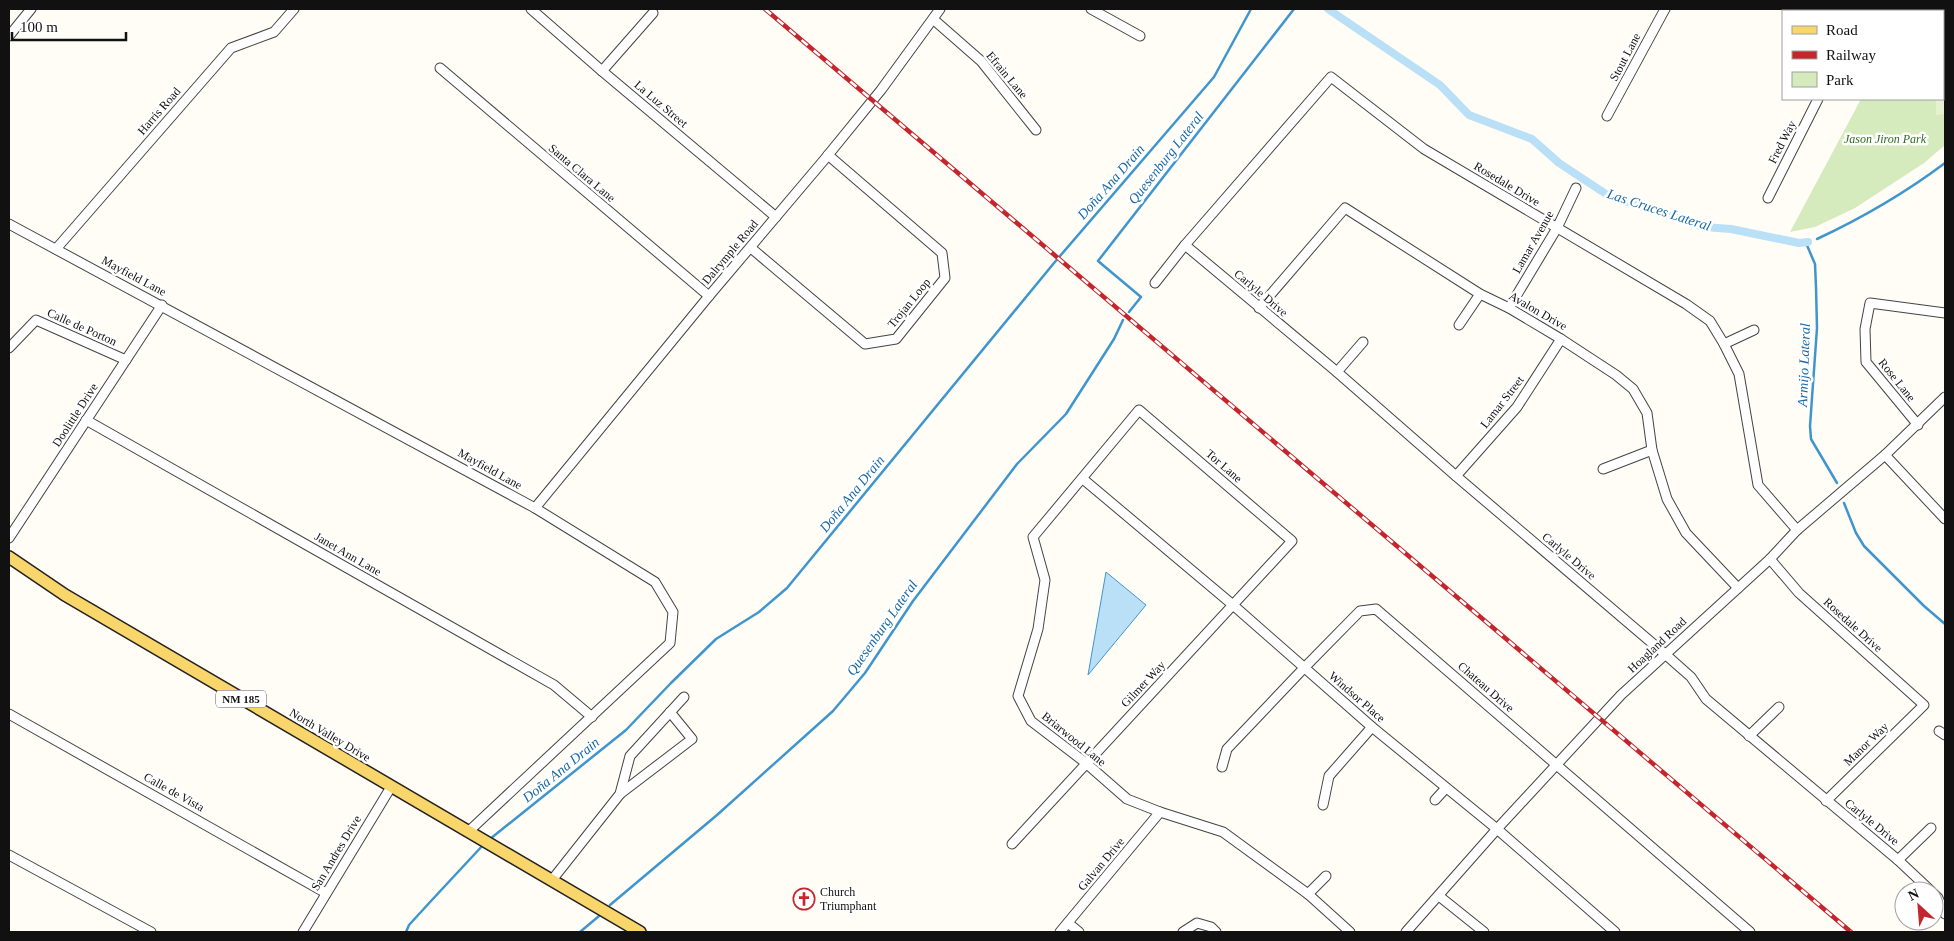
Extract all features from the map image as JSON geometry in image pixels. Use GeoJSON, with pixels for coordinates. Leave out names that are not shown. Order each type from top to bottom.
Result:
{"type":"FeatureCollection","features":[{"type":"Feature","properties":{"kind":"main road","name":"North Valley Drive"},"geometry":{"type":"LineString","coordinates":[[9,558],[73,600],[640,932]]}},
{"type":"Feature","properties":{"kind":"street"},"geometry":{"type":"LineString","coordinates":[[9,36],[32,9]]}},
{"type":"Feature","properties":{"kind":"street","name":"Harris Road"},"geometry":{"type":"LineString","coordinates":[[56,249],[231,48],[274,32],[294,9]]}},
{"type":"Feature","properties":{"kind":"street","name":"La Luz Street"},"geometry":{"type":"LineString","coordinates":[[531,9],[602,71],[776,216]]}},
{"type":"Feature","properties":{"kind":"street","name":"Dalrymple Road"},"geometry":{"type":"LineString","coordinates":[[535,508],[873,100],[940,9]]}},
{"type":"Feature","properties":{"kind":"street"},"geometry":{"type":"LineString","coordinates":[[1091,9],[1140,36]]}},
{"type":"Feature","properties":{"kind":"street","name":"Stout Lane"},"geometry":{"type":"LineString","coordinates":[[1607,116],[1665,9]]}},
{"type":"Feature","properties":{"kind":"street"},"geometry":{"type":"LineString","coordinates":[[602,71],[653,13]]}},
{"type":"Feature","properties":{"kind":"street","name":"Efrain Lane"},"geometry":{"type":"LineString","coordinates":[[933,19],[981,61],[1036,130]]}},
{"type":"Feature","properties":{"kind":"street","name":"Santa Clara Lane"},"geometry":{"type":"LineString","coordinates":[[440,68],[709,296]]}},
{"type":"Feature","properties":{"kind":"street","name":"Rosedale Drive"},"geometry":{"type":"LineString","coordinates":[[1155,283],[1185,245],[1331,78],[1424,149],[1686,304],[1710,321],[1739,374],[1758,485],[1797,530]]}},
{"type":"Feature","properties":{"kind":"street","name":"Fred Way"},"geometry":{"type":"LineString","coordinates":[[1768,198],[1817,100]]}},
{"type":"Feature","properties":{"kind":"street","name":"Trojan Loop"},"geometry":{"type":"LineString","coordinates":[[751,248],[865,344],[896,339],[946,278],[942,253],[828,155]]}},
{"type":"Feature","properties":{"kind":"street","name":"Lamar Avenue"},"geometry":{"type":"LineString","coordinates":[[1509,308],[1557,228],[1576,188]]}},
{"type":"Feature","properties":{"kind":"street","name":"Avalon Drive"},"geometry":{"type":"LineString","coordinates":[[1259,308],[1345,208],[1480,294],[1509,308],[1562,339],[1616,375],[1633,390],[1646,413],[1652,450],[1666,499],[1686,533],[1738,588]]}},
{"type":"Feature","properties":{"kind":"street","name":"Mayfield Lane"},"geometry":{"type":"LineString","coordinates":[[9,224],[535,508],[655,582],[673,612],[670,643],[473,833]]}},
{"type":"Feature","properties":{"kind":"street","name":"Carlyle Drive"},"geometry":{"type":"LineString","coordinates":[[1185,245],[1338,372],[1456,476],[1665,654],[1691,677],[1706,699],[1898,860],[1920,881]]}},
{"type":"Feature","properties":{"kind":"street"},"geometry":{"type":"LineString","coordinates":[[1459,326],[1480,294]]}},
{"type":"Feature","properties":{"kind":"street","name":"Rose Lane"},"geometry":{"type":"LineString","coordinates":[[1918,425],[1866,362],[1865,329],[1870,303],[1945,313]]}},
{"type":"Feature","properties":{"kind":"street","name":"Doolittle Drive"},"geometry":{"type":"LineString","coordinates":[[9,538],[162,306]]}},
{"type":"Feature","properties":{"kind":"street","name":"Calle de Porton"},"geometry":{"type":"LineString","coordinates":[[9,348],[36,320],[126,360]]}},
{"type":"Feature","properties":{"kind":"street"},"geometry":{"type":"LineString","coordinates":[[1724,344],[1754,330]]}},
{"type":"Feature","properties":{"kind":"street","name":"Lamar Street"},"geometry":{"type":"LineString","coordinates":[[1456,476],[1517,407],[1562,339]]}},
{"type":"Feature","properties":{"kind":"street"},"geometry":{"type":"LineString","coordinates":[[1338,372],[1363,342]]}},
{"type":"Feature","properties":{"kind":"street","name":"Hoagland Road"},"geometry":{"type":"LineString","coordinates":[[1406,932],[1497,829],[1621,695],[1770,559],[1797,530],[1918,425],[1945,397]]}},
{"type":"Feature","properties":{"kind":"street","name":"Briarwood Lane"},"geometry":{"type":"LineString","coordinates":[[1139,410],[1033,537],[1046,580],[1038,629],[1018,696],[1031,721],[1086,763],[1127,799],[1160,812],[1223,832],[1308,894],[1350,932]]}},
{"type":"Feature","properties":{"kind":"street","name":"Tor Lane"},"geometry":{"type":"LineString","coordinates":[[1139,410],[1292,541]]}},
{"type":"Feature","properties":{"kind":"street","name":"Janet Ann Lane"},"geometry":{"type":"LineString","coordinates":[[86,420],[554,685],[592,717]]}},
{"type":"Feature","properties":{"kind":"street"},"geometry":{"type":"LineString","coordinates":[[1603,469],[1652,450]]}},
{"type":"Feature","properties":{"kind":"street"},"geometry":{"type":"LineString","coordinates":[[1885,455],[1945,519]]}},
{"type":"Feature","properties":{"kind":"street","name":"Windsor Place"},"geometry":{"type":"LineString","coordinates":[[1083,479],[1233,605],[1372,727],[1497,829],[1615,932]]}},
{"type":"Feature","properties":{"kind":"street","name":"Gilmer Way"},"geometry":{"type":"LineString","coordinates":[[1012,844],[1292,541]]}},
{"type":"Feature","properties":{"kind":"street","name":"Rosedale Drive"},"geometry":{"type":"LineString","coordinates":[[1770,559],[1799,593],[1924,705]]}},
{"type":"Feature","properties":{"kind":"street","name":"Chateau Drive"},"geometry":{"type":"LineString","coordinates":[[1222,767],[1227,748],[1304,668],[1360,611],[1376,609],[1750,932]]}},
{"type":"Feature","properties":{"kind":"street"},"geometry":{"type":"LineString","coordinates":[[620,794],[630,756],[684,697]]}},
{"type":"Feature","properties":{"kind":"street","name":"Manor Way"},"geometry":{"type":"LineString","coordinates":[[1826,801],[1924,705]]}},
{"type":"Feature","properties":{"kind":"street"},"geometry":{"type":"LineString","coordinates":[[1749,736],[1779,707]]}},
{"type":"Feature","properties":{"kind":"street"},"geometry":{"type":"LineString","coordinates":[[552,880],[620,794],[692,740],[670,712]]}},
{"type":"Feature","properties":{"kind":"street","name":"Calle de Vista"},"geometry":{"type":"LineString","coordinates":[[9,714],[326,893]]}},
{"type":"Feature","properties":{"kind":"street"},"geometry":{"type":"LineString","coordinates":[[1323,805],[1329,776],[1372,727]]}},
{"type":"Feature","properties":{"kind":"street","name":"San Andres Drive"},"geometry":{"type":"LineString","coordinates":[[303,932],[391,787]]}},
{"type":"Feature","properties":{"kind":"street"},"geometry":{"type":"LineString","coordinates":[[1435,800],[1446,788]]}},
{"type":"Feature","properties":{"kind":"street","name":"Galvan Drive"},"geometry":{"type":"LineString","coordinates":[[1060,932],[1160,812]]}},
{"type":"Feature","properties":{"kind":"street"},"geometry":{"type":"LineString","coordinates":[[1898,860],[1931,828]]}},
{"type":"Feature","properties":{"kind":"street"},"geometry":{"type":"LineString","coordinates":[[9,855],[151,932]]}},
{"type":"Feature","properties":{"kind":"street"},"geometry":{"type":"LineString","coordinates":[[1308,894],[1326,876]]}},
{"type":"Feature","properties":{"kind":"street"},"geometry":{"type":"LineString","coordinates":[[1438,896],[1484,932]]}},
{"type":"Feature","properties":{"kind":"street"},"geometry":{"type":"LineString","coordinates":[[1068,923],[1080,932]]}},
{"type":"Feature","properties":{"kind":"street"},"geometry":{"type":"LineString","coordinates":[[1183,932],[1197,923],[1216,932]]}},
{"type":"Feature","properties":{"kind":"green space","name":"Jason Jiron Park"},"geometry":{"type":"Polygon","coordinates":[[[1944,31],[1945,145],[1924,163],[1855,208],[1815,227],[1790,232],[1860,100],[1944,100],[1944,31]]]}},
{"type":"Feature","properties":{"kind":"green space"},"geometry":{"type":"Polygon","coordinates":[[[1945,90],[1945,114],[1936,115],[1936,100],[1944,100],[1945,90]]]}},
{"type":"Feature","properties":{"kind":"water"},"geometry":{"type":"Polygon","coordinates":[[[1106,572],[1146,605],[1088,675],[1106,572]]]}},
{"type":"Feature","properties":{"kind":"waterway","name":"Doña Ana Drain"},"geometry":{"type":"LineString","coordinates":[[490,839],[626,730],[716,639],[759,612],[787,588],[1054,263],[1214,77],[1251,9]]}},
{"type":"Feature","properties":{"kind":"waterway","name":"Quesenburg Lateral"},"geometry":{"type":"LineString","coordinates":[[1129,312],[1141,297],[1098,261],[1294,9]]}},
{"type":"Feature","properties":{"kind":"waterway","name":"Las Cruces Lateral"},"geometry":{"type":"LineString","coordinates":[[1328,9],[1440,85],[1469,115],[1532,139],[1559,163],[1609,196],[1704,227],[1731,229],[1799,243],[1808,242]]}},
{"type":"Feature","properties":{"kind":"waterway","name":"Las Cruces Lateral"},"geometry":{"type":"LineString","coordinates":[[1817,239],[1883,204],[1945,163]]}},
{"type":"Feature","properties":{"kind":"waterway","name":"Armijo Lateral"},"geometry":{"type":"LineString","coordinates":[[1806,243],[1815,264],[1816,287],[1817,328],[1810,426],[1811,439],[1837,483]]}},
{"type":"Feature","properties":{"kind":"waterway","name":"Quesenburg Lateral"},"geometry":{"type":"LineString","coordinates":[[610,905],[717,815],[833,711],[865,673],[913,601],[1017,464],[1066,414],[1114,339],[1123,320]]}},
{"type":"Feature","properties":{"kind":"waterway","name":"Armijo Lateral"},"geometry":{"type":"LineString","coordinates":[[1844,503],[1856,533],[1864,546],[1924,606],[1945,624]]}},
{"type":"Feature","properties":{"kind":"waterway","name":"Doña Ana Drain"},"geometry":{"type":"LineString","coordinates":[[406,932],[409,925],[484,844]]}},
{"type":"Feature","properties":{"kind":"waterway","name":"Quesenburg Lateral"},"geometry":{"type":"LineString","coordinates":[[580,932],[599,916]]}},
{"type":"Feature","properties":{"kind":"railway"},"geometry":{"type":"LineString","coordinates":[[765,9],[1851,932]]}},
{"type":"Feature","properties":{"kind":"place","name":"Church Triumphant"},"geometry":{"type":"Point","coordinates":[804,899]}}]}
